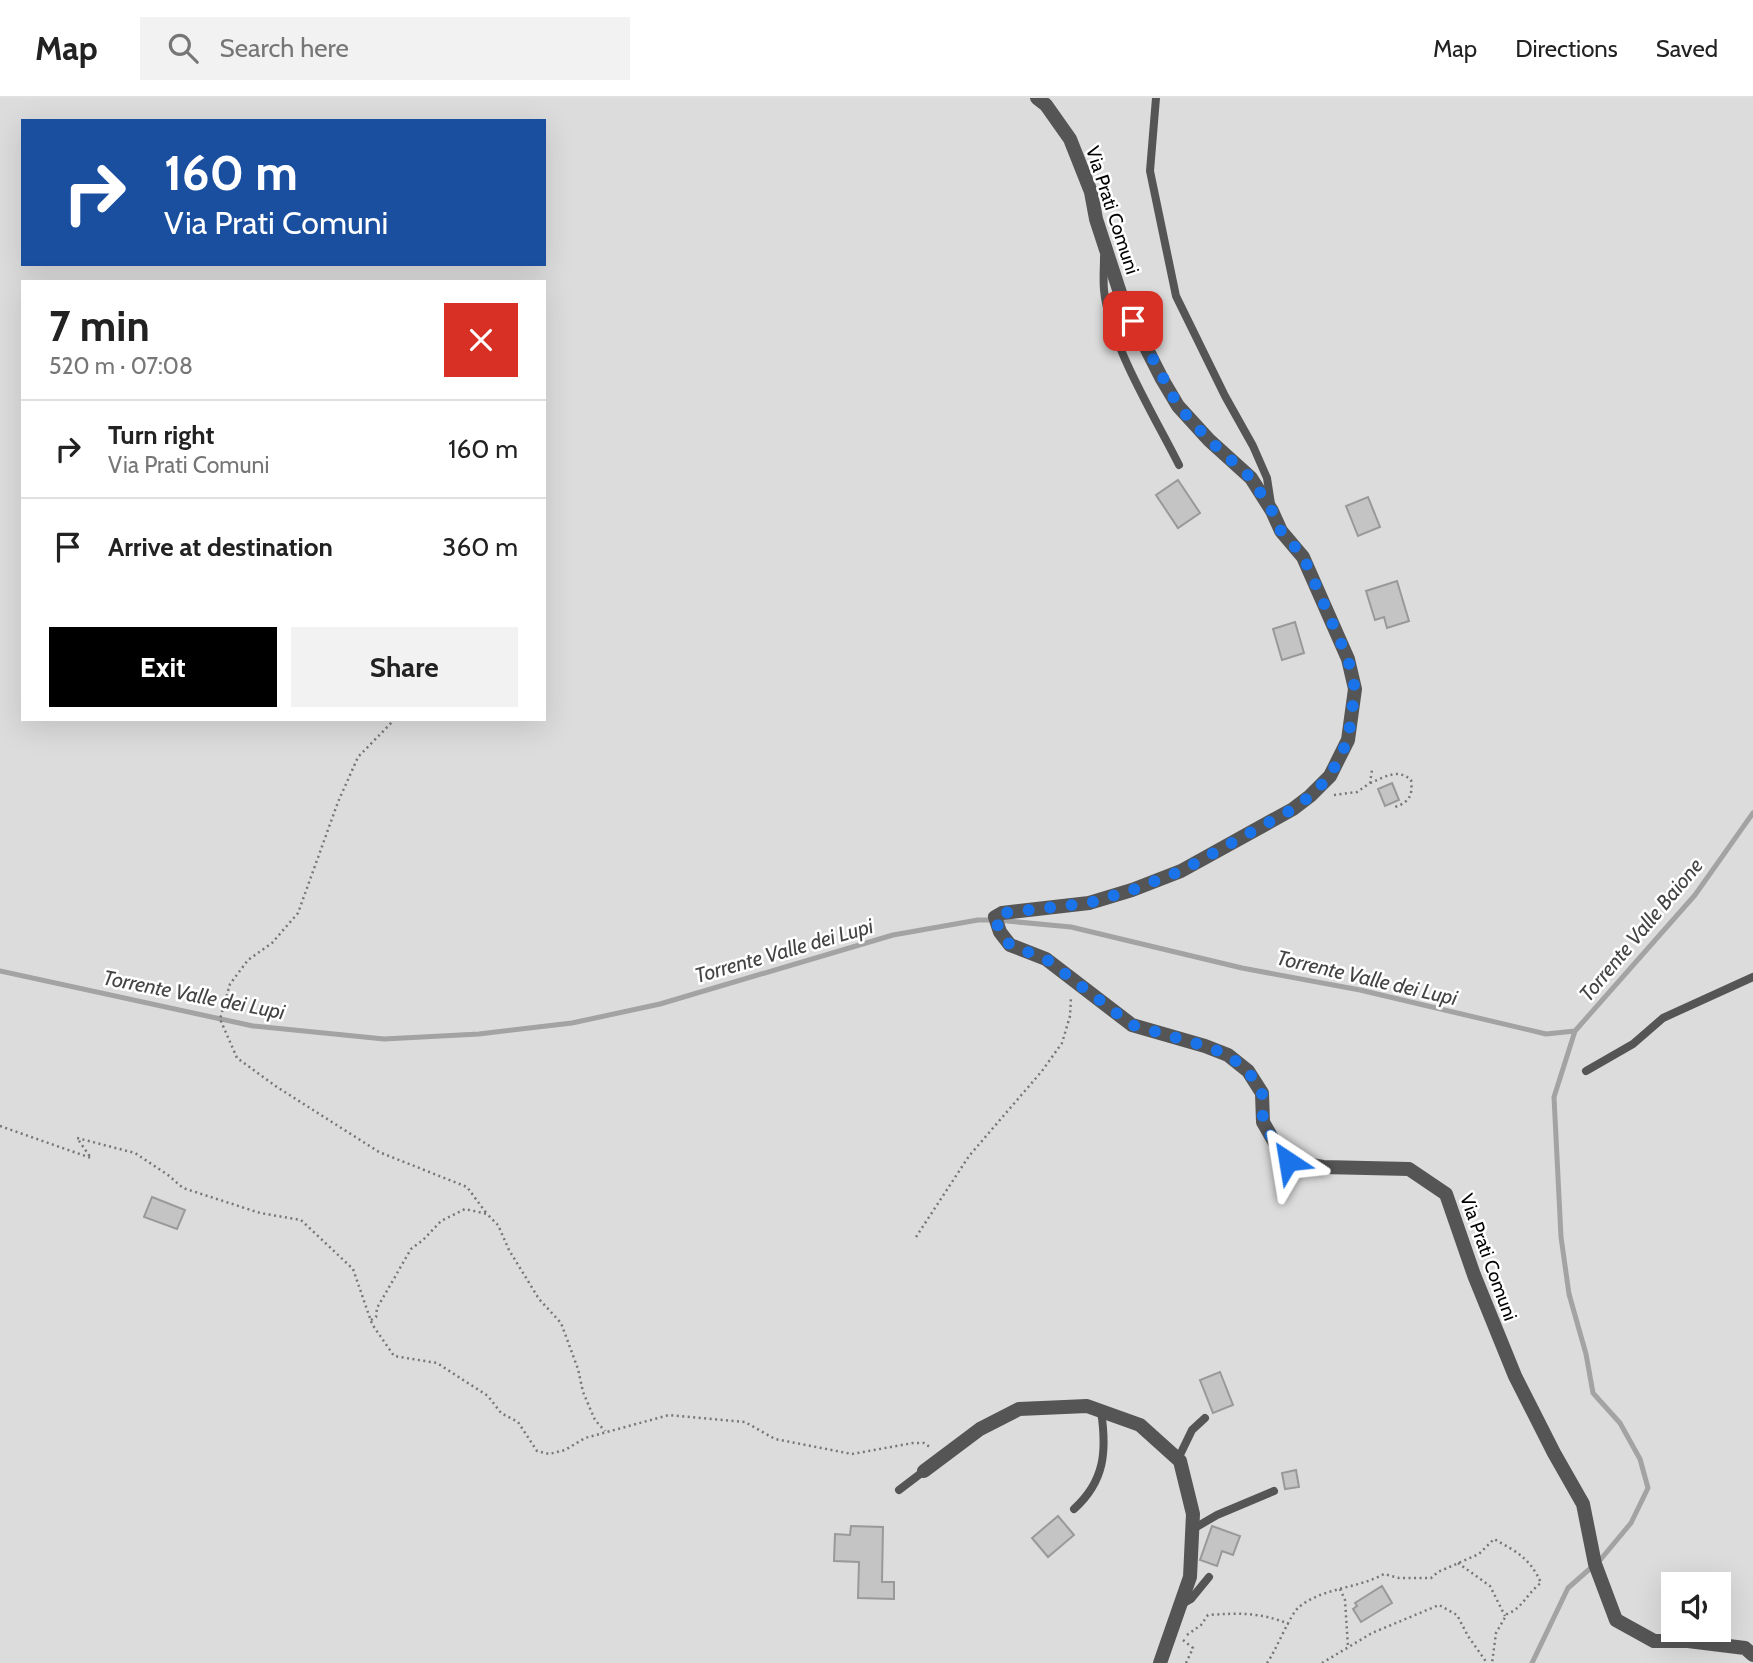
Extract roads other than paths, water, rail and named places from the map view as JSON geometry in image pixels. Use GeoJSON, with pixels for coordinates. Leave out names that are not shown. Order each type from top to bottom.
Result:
{"type":"FeatureCollection","features":[{"type":"Feature","properties":{"kind":"street","name":"Via Prati Comuni"},"geometry":{"type":"LineString","coordinates":[[1037,98],[1070,139],[1091,192],[1103,243],[1123,302],[1178,406],[1209,440],[1251,478],[1281,531],[1303,556],[1348,659],[1355,689],[1348,740],[1330,776],[1293,809],[1181,871],[1089,903],[997,915],[996,925],[1010,945],[1046,959],[1132,1025],[1228,1055],[1248,1071],[1262,1093],[1263,1122],[1288,1161],[1322,1167],[1409,1169],[1446,1194],[1506,1357],[1554,1454],[1583,1504],[1595,1564],[1616,1620],[1654,1641],[1688,1641],[1745,1648],[1753,1655]]}},
{"type":"Feature","properties":{"kind":"street"},"geometry":{"type":"LineString","coordinates":[[924,1471],[980,1429],[1019,1409],[1087,1406],[1140,1425],[1178,1460],[1194,1514],[1190,1577],[1160,1663]]}},
{"type":"Feature","properties":{"kind":"lane"},"geometry":{"type":"LineString","coordinates":[[1156,98],[1150,171],[1176,296],[1253,446],[1267,478],[1272,511]]}},
{"type":"Feature","properties":{"kind":"lane"},"geometry":{"type":"LineString","coordinates":[[1103,243],[1104,291],[1109,314],[1128,365],[1179,466]]}},
{"type":"Feature","properties":{"kind":"lane"},"geometry":{"type":"LineString","coordinates":[[1586,1071],[1633,1044],[1663,1018],[1753,977]]}},
{"type":"Feature","properties":{"kind":"lane"},"geometry":{"type":"LineString","coordinates":[[1074,1509],[1086,1498],[1098,1480],[1104,1429],[1101,1411]]}},
{"type":"Feature","properties":{"kind":"lane"},"geometry":{"type":"LineString","coordinates":[[1178,1460],[1192,1430],[1205,1418]]}},
{"type":"Feature","properties":{"kind":"lane"},"geometry":{"type":"LineString","coordinates":[[899,1490],[924,1471]]}},
{"type":"Feature","properties":{"kind":"lane"},"geometry":{"type":"LineString","coordinates":[[1193,1529],[1237,1506],[1274,1491]]}},
{"type":"Feature","properties":{"kind":"lane"},"geometry":{"type":"LineString","coordinates":[[1180,1606],[1191,1599],[1209,1577]]}},
{"type":"Feature","properties":{"kind":"waterway","name":"Torrente Valle Baione"},"geometry":{"type":"LineString","coordinates":[[1532,1663],[1568,1588],[1601,1559],[1631,1523],[1648,1488],[1640,1459],[1620,1423],[1593,1393],[1586,1354],[1569,1294],[1561,1237],[1554,1097],[1575,1031],[1695,895],[1753,813]]}},
{"type":"Feature","properties":{"kind":"waterway","name":"Torrente Valle dei Lupi"},"geometry":{"type":"LineString","coordinates":[[0,971],[253,1026],[384,1039],[479,1034],[572,1023],[660,1004],[893,935],[978,920],[996,920],[1071,927],[1242,968],[1360,990],[1546,1034],[1575,1031]]}}]}
